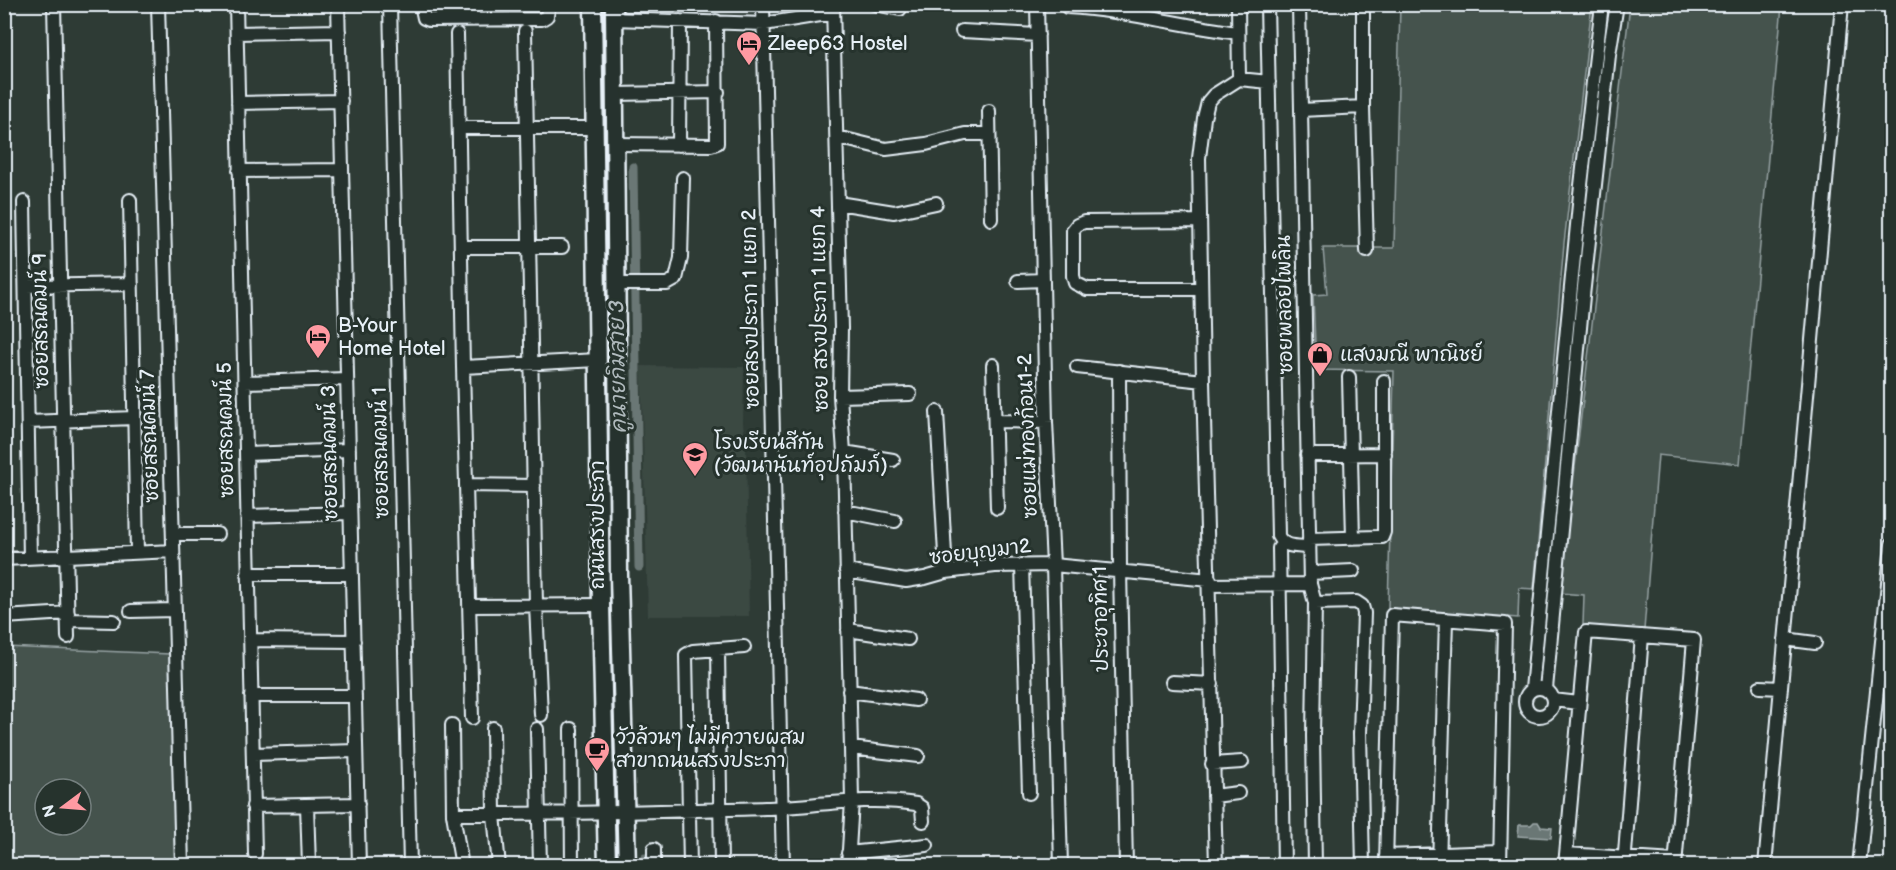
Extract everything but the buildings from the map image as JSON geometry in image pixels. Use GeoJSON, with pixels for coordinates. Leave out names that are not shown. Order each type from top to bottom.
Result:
{"type":"FeatureCollection","features":[{"type":"Feature","properties":{"kind":"main road","name":"ถนนสรงประภา"},"geometry":{"type":"LineString","coordinates":[[593,4],[608,866]]}},
{"type":"Feature","properties":{"kind":"main road","name":"ถนนสรงประภา"},"geometry":{"type":"LineString","coordinates":[[614,12],[621,289],[619,575],[627,866]]}},
{"type":"Feature","properties":{"kind":"main road"},"geometry":{"type":"LineString","coordinates":[[598,298],[621,289]]}},
{"type":"Feature","properties":{"kind":"street","name":"ซอยสรณคมน์ 9"},"geometry":{"type":"LineString","coordinates":[[54,4],[68,637]]}},
{"type":"Feature","properties":{"kind":"street","name":"ซอยสรณคมน์ 7"},"geometry":{"type":"LineString","coordinates":[[158,4],[182,866]]}},
{"type":"Feature","properties":{"kind":"street","name":"ซอยสรณคมน์ 5"},"geometry":{"type":"LineString","coordinates":[[236,4],[255,854]]}},
{"type":"Feature","properties":{"kind":"street","name":"ซอยสรณคมน์ 3"},"geometry":{"type":"LineString","coordinates":[[338,4],[359,866]]}},
{"type":"Feature","properties":{"kind":"street","name":"ซอยสรณคมน์ 1"},"geometry":{"type":"LineString","coordinates":[[390,4],[410,866]]}},
{"type":"Feature","properties":{"kind":"street"},"geometry":{"type":"LineString","coordinates":[[421,4],[424,18],[429,20],[543,19],[547,16],[549,4]]}},
{"type":"Feature","properties":{"kind":"street"},"geometry":{"type":"LineString","coordinates":[[473,4],[473,20]]}},
{"type":"Feature","properties":{"kind":"street","name":"ซอยสรงประภา 1 แยก 2"},"geometry":{"type":"LineString","coordinates":[[763,4],[783,866]]}},
{"type":"Feature","properties":{"kind":"street"},"geometry":{"type":"LineString","coordinates":[[874,4],[900,9]]}},
{"type":"Feature","properties":{"kind":"street","name":"ซอยแม่ทองก้อน1-2"},"geometry":{"type":"LineString","coordinates":[[1037,4],[1046,422],[1053,565],[1061,866]]}},
{"type":"Feature","properties":{"kind":"street"},"geometry":{"type":"LineString","coordinates":[[1238,4],[1239,79]]}},
{"type":"Feature","properties":{"kind":"street"},"geometry":{"type":"LineString","coordinates":[[1267,4],[1278,536],[1281,542],[1288,545],[1382,537],[1384,532],[1384,381]]}},
{"type":"Feature","properties":{"kind":"street","name":"ซอยพลอยไพลิน"},"geometry":{"type":"LineString","coordinates":[[1299,4],[1309,543],[1310,579],[1315,603],[1313,735],[1315,866]]}},
{"type":"Feature","properties":{"kind":"street"},"geometry":{"type":"LineString","coordinates":[[1363,4],[1367,251]]}},
{"type":"Feature","properties":{"kind":"street"},"geometry":{"type":"LineString","coordinates":[[1532,689],[1574,254],[1602,4]]}},
{"type":"Feature","properties":{"kind":"street"},"geometry":{"type":"LineString","coordinates":[[1546,689],[1537,687],[1528,692],[1525,700],[1527,710],[1539,716],[1544,715],[1551,710],[1553,700],[1546,689],[1587,256],[1617,4]]}},
{"type":"Feature","properties":{"kind":"street"},"geometry":{"type":"LineString","coordinates":[[1765,866],[1842,4]]}},
{"type":"Feature","properties":{"kind":"street"},"geometry":{"type":"LineString","coordinates":[[1067,7],[1095,8],[1196,28],[1238,33]]}},
{"type":"Feature","properties":{"kind":"street"},"geometry":{"type":"LineString","coordinates":[[614,12],[680,21],[764,24],[833,9]]}},
{"type":"Feature","properties":{"kind":"street","name":"ซอย สรงประภา 1 แยก 4"},"geometry":{"type":"LineString","coordinates":[[833,9],[841,328],[840,396],[844,452],[852,801],[848,859]]}},
{"type":"Feature","properties":{"kind":"street"},"geometry":{"type":"LineString","coordinates":[[679,145],[680,21]]}},
{"type":"Feature","properties":{"kind":"street"},"geometry":{"type":"LineString","coordinates":[[616,144],[717,143],[716,21]]}},
{"type":"Feature","properties":{"kind":"street"},"geometry":{"type":"LineString","coordinates":[[1600,24],[1614,26]]}},
{"type":"Feature","properties":{"kind":"street"},"geometry":{"type":"LineString","coordinates":[[237,33],[339,31]]}},
{"type":"Feature","properties":{"kind":"street"},"geometry":{"type":"LineString","coordinates":[[525,31],[529,365],[541,715]]}},
{"type":"Feature","properties":{"kind":"street"},"geometry":{"type":"LineString","coordinates":[[962,31],[1038,35]]}},
{"type":"Feature","properties":{"kind":"street"},"geometry":{"type":"LineString","coordinates":[[457,34],[472,718]]}},
{"type":"Feature","properties":{"kind":"street"},"geometry":{"type":"LineString","coordinates":[[1216,866],[1199,158],[1204,118],[1208,102],[1214,95],[1239,79],[1269,82]]}},
{"type":"Feature","properties":{"kind":"street"},"geometry":{"type":"LineString","coordinates":[[615,94],[718,92]]}},
{"type":"Feature","properties":{"kind":"street"},"geometry":{"type":"LineString","coordinates":[[238,104],[340,101]]}},
{"type":"Feature","properties":{"kind":"street"},"geometry":{"type":"LineString","coordinates":[[1301,110],[1363,107]]}},
{"type":"Feature","properties":{"kind":"street"},"geometry":{"type":"LineString","coordinates":[[989,111],[991,219]]}},
{"type":"Feature","properties":{"kind":"street"},"geometry":{"type":"LineString","coordinates":[[460,128],[595,128]]}},
{"type":"Feature","properties":{"kind":"street"},"geometry":{"type":"LineString","coordinates":[[837,137],[886,149],[927,144],[965,134],[989,134]]}},
{"type":"Feature","properties":{"kind":"street"},"geometry":{"type":"LineString","coordinates":[[239,171],[342,170]]}},
{"type":"Feature","properties":{"kind":"street"},"geometry":{"type":"LineString","coordinates":[[621,289],[667,284],[676,279],[681,258],[683,178]]}},
{"type":"Feature","properties":{"kind":"street"},"geometry":{"type":"LineString","coordinates":[[130,200],[137,552]]}},
{"type":"Feature","properties":{"kind":"street"},"geometry":{"type":"LineString","coordinates":[[24,202],[30,558]]}},
{"type":"Feature","properties":{"kind":"street"},"geometry":{"type":"LineString","coordinates":[[838,203],[894,212],[936,203]]}},
{"type":"Feature","properties":{"kind":"street"},"geometry":{"type":"LineString","coordinates":[[1199,221],[1084,222],[1077,225],[1073,230],[1073,276],[1075,282],[1087,290],[1201,289]]}},
{"type":"Feature","properties":{"kind":"street"},"geometry":{"type":"LineString","coordinates":[[461,247],[562,247]]}},
{"type":"Feature","properties":{"kind":"street"},"geometry":{"type":"LineString","coordinates":[[1574,254],[1587,256]]}},
{"type":"Feature","properties":{"kind":"street"},"geometry":{"type":"LineString","coordinates":[[1018,281],[1043,280]]}},
{"type":"Feature","properties":{"kind":"street"},"geometry":{"type":"LineString","coordinates":[[26,286],[132,284]]}},
{"type":"Feature","properties":{"kind":"street"},"geometry":{"type":"LineString","coordinates":[[463,367],[598,364]]}},
{"type":"Feature","properties":{"kind":"street"},"geometry":{"type":"LineString","coordinates":[[993,365],[997,508]]}},
{"type":"Feature","properties":{"kind":"street"},"geometry":{"type":"LineString","coordinates":[[1077,367],[1203,381]]}},
{"type":"Feature","properties":{"kind":"street","name":"ประชาอุทิศ 1"},"geometry":{"type":"LineString","coordinates":[[1119,371],[1120,570],[1126,866]]}},
{"type":"Feature","properties":{"kind":"street"},"geometry":{"type":"LineString","coordinates":[[1349,377],[1353,538]]}},
{"type":"Feature","properties":{"kind":"street"},"geometry":{"type":"LineString","coordinates":[[245,382],[347,379]]}},
{"type":"Feature","properties":{"kind":"street"},"geometry":{"type":"LineString","coordinates":[[840,396],[910,394]]}},
{"type":"Feature","properties":{"kind":"street"},"geometry":{"type":"LineString","coordinates":[[937,412],[946,572]]}},
{"type":"Feature","properties":{"kind":"street"},"geometry":{"type":"LineString","coordinates":[[28,422],[134,418]]}},
{"type":"Feature","properties":{"kind":"street"},"geometry":{"type":"LineString","coordinates":[[995,421],[1046,422]]}},
{"type":"Feature","properties":{"kind":"street"},"geometry":{"type":"LineString","coordinates":[[246,454],[349,450]]}},
{"type":"Feature","properties":{"kind":"street"},"geometry":{"type":"LineString","coordinates":[[844,452],[893,460]]}},
{"type":"Feature","properties":{"kind":"street"},"geometry":{"type":"LineString","coordinates":[[1554,453],[1568,455]]}},
{"type":"Feature","properties":{"kind":"street"},"geometry":{"type":"LineString","coordinates":[[1307,456],[1385,454]]}},
{"type":"Feature","properties":{"kind":"street"},"geometry":{"type":"LineString","coordinates":[[466,485],[534,486]]}},
{"type":"Feature","properties":{"kind":"street"},"geometry":{"type":"LineString","coordinates":[[845,511],[895,521]]}},
{"type":"Feature","properties":{"kind":"street"},"geometry":{"type":"LineString","coordinates":[[247,516],[351,513]]}},
{"type":"Feature","properties":{"kind":"street"},"geometry":{"type":"LineString","coordinates":[[173,534],[217,534]]}},
{"type":"Feature","properties":{"kind":"street"},"geometry":{"type":"LineString","coordinates":[[1859,866],[1892,544]]}},
{"type":"Feature","properties":{"kind":"street"},"geometry":{"type":"LineString","coordinates":[[1279,548],[1284,866]]}},
{"type":"Feature","properties":{"kind":"street"},"geometry":{"type":"LineString","coordinates":[[4,559],[173,551]]}},
{"type":"Feature","properties":{"kind":"street"},"geometry":{"type":"LineString","coordinates":[[1022,565],[1029,793]]}},
{"type":"Feature","properties":{"kind":"street","name":"ซอยบุญมา2"},"geometry":{"type":"LineString","coordinates":[[846,571],[906,581],[946,572],[1022,565],[1053,565],[1120,570],[1210,582],[1281,585],[1353,571]]}},
{"type":"Feature","properties":{"kind":"street"},"geometry":{"type":"LineString","coordinates":[[248,574],[352,574]]}},
{"type":"Feature","properties":{"kind":"street"},"geometry":{"type":"LineString","coordinates":[[1315,603],[1356,602],[1362,606],[1364,613],[1360,734],[1363,866]]}},
{"type":"Feature","properties":{"kind":"street"},"geometry":{"type":"LineString","coordinates":[[469,606],[602,605]]}},
{"type":"Feature","properties":{"kind":"street"},"geometry":{"type":"LineString","coordinates":[[131,611],[175,610]]}},
{"type":"Feature","properties":{"kind":"street"},"geometry":{"type":"LineString","coordinates":[[1539,613],[1553,615]]}},
{"type":"Feature","properties":{"kind":"street"},"geometry":{"type":"LineString","coordinates":[[1499,852],[1439,860],[1386,861],[1392,615],[1505,624],[1500,866]]}},
{"type":"Feature","properties":{"kind":"street"},"geometry":{"type":"LineString","coordinates":[[4,617],[68,617],[114,621]]}},
{"type":"Feature","properties":{"kind":"street"},"geometry":{"type":"LineString","coordinates":[[1439,860],[1446,619]]}},
{"type":"Feature","properties":{"kind":"street"},"geometry":{"type":"LineString","coordinates":[[848,630],[908,639]]}},
{"type":"Feature","properties":{"kind":"street"},"geometry":{"type":"LineString","coordinates":[[1586,632],[1642,636],[1694,640],[1675,863],[1566,860],[1586,632]]}},
{"type":"Feature","properties":{"kind":"street"},"geometry":{"type":"LineString","coordinates":[[1624,861],[1642,636]]}},
{"type":"Feature","properties":{"kind":"street"},"geometry":{"type":"LineString","coordinates":[[1785,639],[1815,643]]}},
{"type":"Feature","properties":{"kind":"street"},"geometry":{"type":"LineString","coordinates":[[250,640],[354,641]]}},
{"type":"Feature","properties":{"kind":"street"},"geometry":{"type":"LineString","coordinates":[[690,866],[686,655],[693,651],[744,647]]}},
{"type":"Feature","properties":{"kind":"street"},"geometry":{"type":"LineString","coordinates":[[718,649],[721,866]]}},
{"type":"Feature","properties":{"kind":"street"},"geometry":{"type":"LineString","coordinates":[[1172,682],[1212,684]]}},
{"type":"Feature","properties":{"kind":"street"},"geometry":{"type":"LineString","coordinates":[[1760,687],[1780,688]]}},
{"type":"Feature","properties":{"kind":"street"},"geometry":{"type":"LineString","coordinates":[[849,691],[916,700]]}},
{"type":"Feature","properties":{"kind":"street"},"geometry":{"type":"LineString","coordinates":[[251,696],[355,696]]}},
{"type":"Feature","properties":{"kind":"street"},"geometry":{"type":"LineString","coordinates":[[1502,699],[1525,700]]}},
{"type":"Feature","properties":{"kind":"street"},"geometry":{"type":"LineString","coordinates":[[1553,700],[1579,703]]}},
{"type":"Feature","properties":{"kind":"street"},"geometry":{"type":"LineString","coordinates":[[452,725],[453,814],[462,866]]}},
{"type":"Feature","properties":{"kind":"street"},"geometry":{"type":"LineString","coordinates":[[494,728],[494,814],[499,866]]}},
{"type":"Feature","properties":{"kind":"street"},"geometry":{"type":"LineString","coordinates":[[537,729],[540,866]]}},
{"type":"Feature","properties":{"kind":"street"},"geometry":{"type":"LineString","coordinates":[[571,729],[572,866]]}},
{"type":"Feature","properties":{"kind":"street"},"geometry":{"type":"LineString","coordinates":[[851,748],[918,756]]}},
{"type":"Feature","properties":{"kind":"street"},"geometry":{"type":"LineString","coordinates":[[253,753],[356,751]]}},
{"type":"Feature","properties":{"kind":"street"},"geometry":{"type":"LineString","coordinates":[[1212,764],[1242,762]]}},
{"type":"Feature","properties":{"kind":"street"},"geometry":{"type":"LineString","coordinates":[[1214,796],[1238,793]]}},
{"type":"Feature","properties":{"kind":"street"},"geometry":{"type":"LineString","coordinates":[[453,814],[690,810],[782,807],[852,801],[916,804],[922,808],[923,821]]}},
{"type":"Feature","properties":{"kind":"street"},"geometry":{"type":"LineString","coordinates":[[254,806],[358,804]]}},
{"type":"Feature","properties":{"kind":"street"},"geometry":{"type":"LineString","coordinates":[[307,805],[309,866]]}},
{"type":"Feature","properties":{"kind":"street"},"geometry":{"type":"LineString","coordinates":[[848,859],[927,845]]}},
{"type":"Feature","properties":{"kind":"street"},"geometry":{"type":"LineString","coordinates":[[654,849],[654,866]]}},
{"type":"Feature","properties":{"kind":"shaded area"},"geometry":{"type":"Polygon","coordinates":[[[1400,5],[1592,5],[1564,243],[1534,589],[1519,588],[1518,618],[1388,608],[1394,371],[1316,370],[1313,295],[1327,294],[1323,248],[1394,248],[1400,5]]]}},
{"type":"Feature","properties":{"kind":"shaded area"},"geometry":{"type":"Polygon","coordinates":[[[1630,5],[1782,5],[1740,464],[1658,455],[1644,630],[1583,625],[1584,595],[1560,593],[1630,5]]]}},
{"type":"Feature","properties":{"kind":"shaded area","name":"โรงเรียนสีกัน (วัฒนานันท์อุปถัมภ์)"},"geometry":{"type":"Polygon","coordinates":[[[641,366],[744,367],[743,423],[746,449],[749,616],[648,616],[641,366]]]}},
{"type":"Feature","properties":{"kind":"shaded area"},"geometry":{"type":"Polygon","coordinates":[[[5,647],[170,654],[177,865],[5,866],[5,647]]]}},
{"type":"Feature","properties":{"kind":"shaded area"},"geometry":{"type":"Polygon","coordinates":[[[1538,822],[1541,827],[1552,828],[1551,838],[1518,836],[1519,825],[1531,825],[1538,822]]]}},
{"type":"Feature","properties":{"kind":"waterway","name":"คูนายกิมสาย 3"},"geometry":{"type":"LineString","coordinates":[[633,167],[639,567]]}},
{"type":"Feature","properties":{"kind":"waterway","name":"คูนายกิมสาย 3"},"geometry":{"type":"LineString","coordinates":[[645,858],[645,866]]}},
{"type":"Feature","properties":{"kind":"place","name":"Zleep63 Hostel"},"geometry":{"type":"Point","coordinates":[749,67]}},
{"type":"Feature","properties":{"kind":"place","name":"B-Your Home Hotel"},"geometry":{"type":"Point","coordinates":[318,360]}},
{"type":"Feature","properties":{"kind":"place","name":"แสงมณี พาณิชย์"},"geometry":{"type":"Point","coordinates":[1320,378]}},
{"type":"Feature","properties":{"kind":"place","name":"โรงเรียนสีกัน (วัฒนานันท์อุปถัมภ์)"},"geometry":{"type":"Point","coordinates":[695,478]}},
{"type":"Feature","properties":{"kind":"place","name":"วัวล้วนๆ ไม่มีควายผสม สาขาถนนสรงประภา"},"geometry":{"type":"Point","coordinates":[597,773]}}]}
